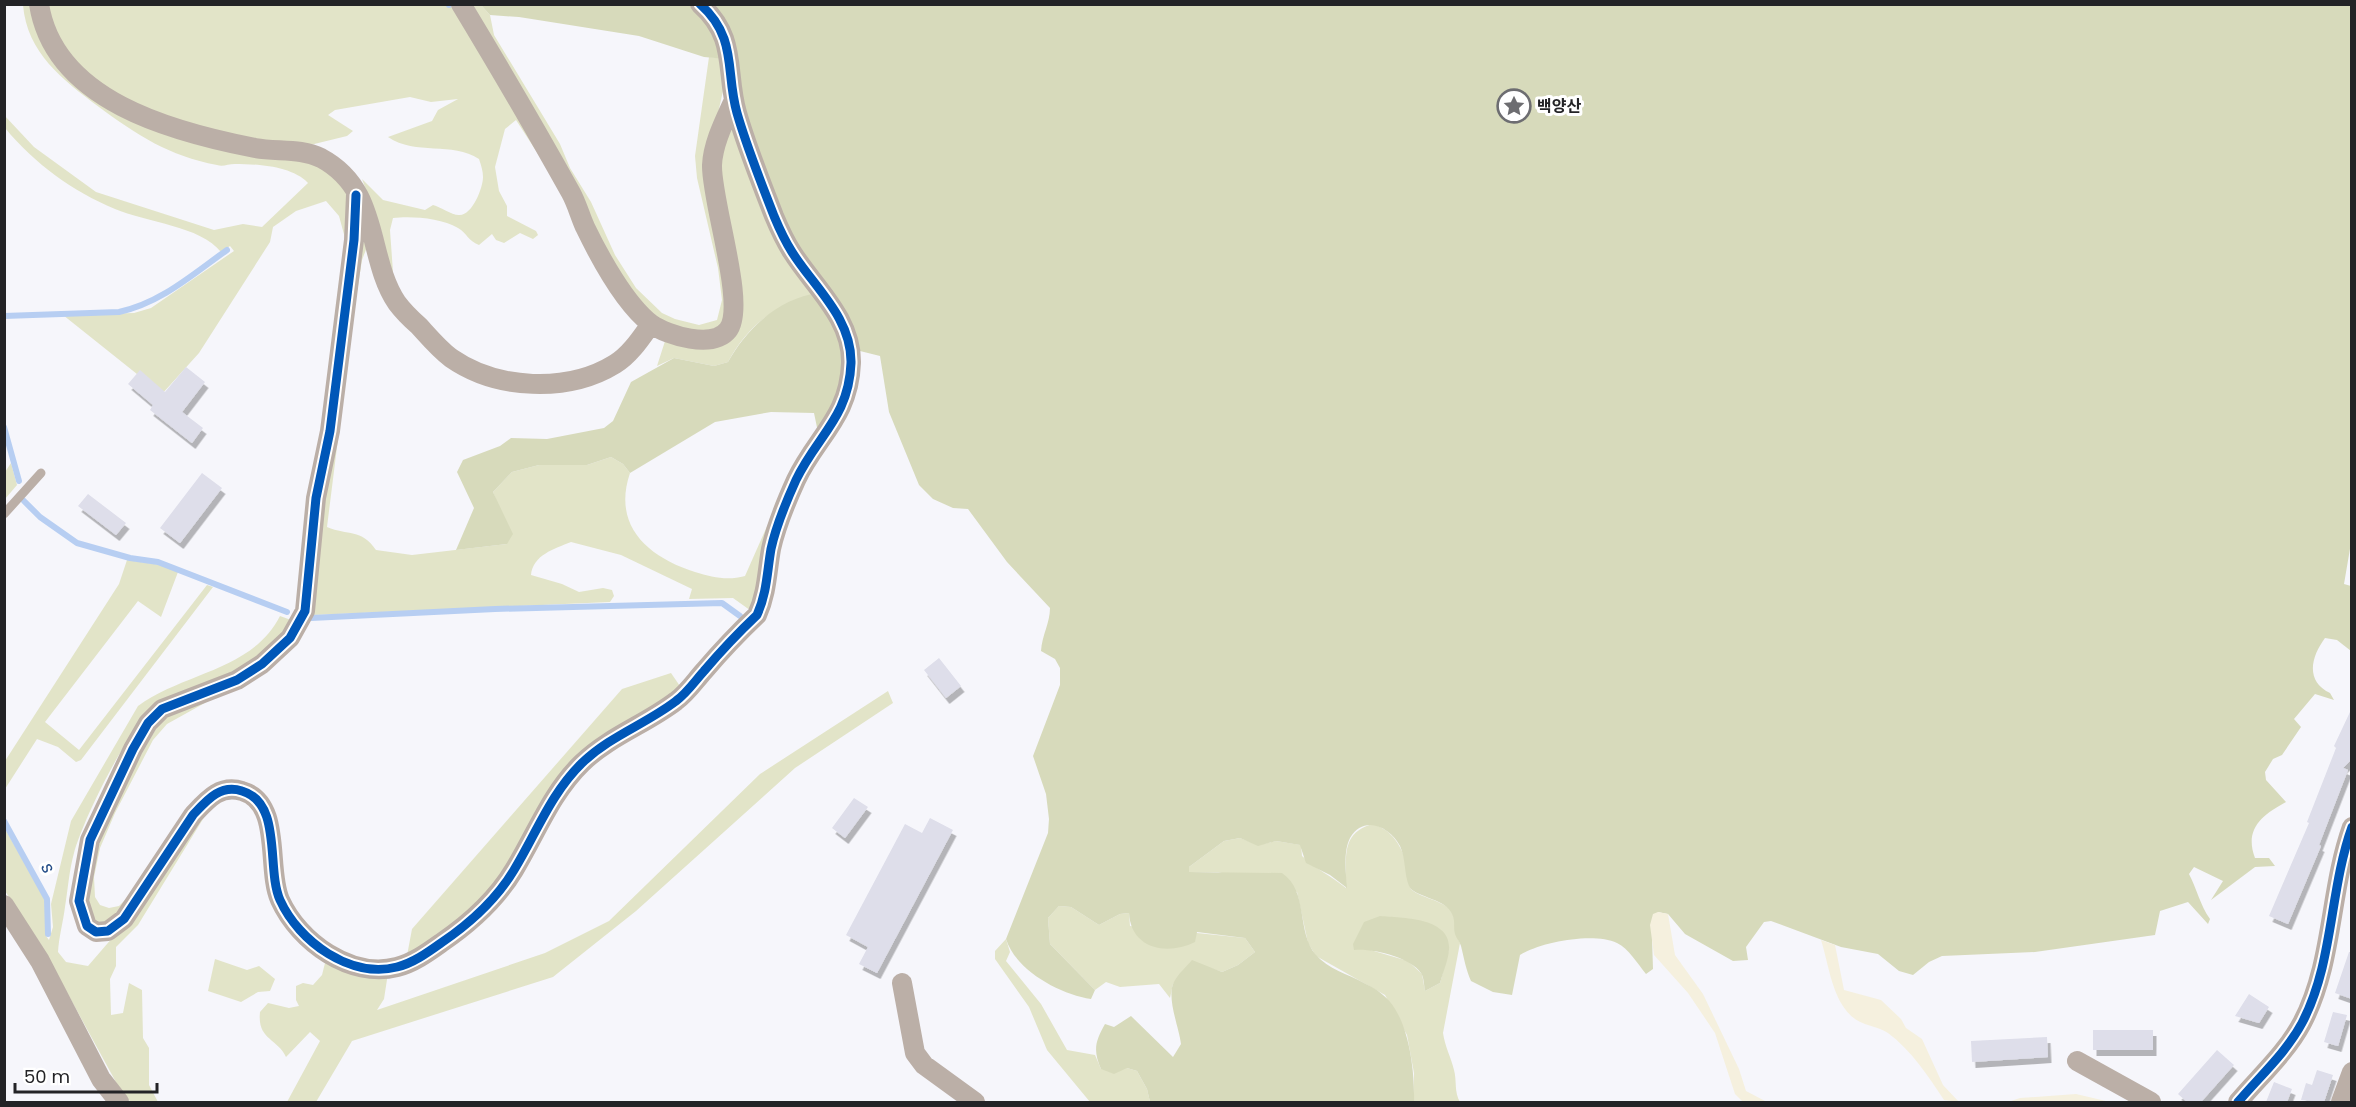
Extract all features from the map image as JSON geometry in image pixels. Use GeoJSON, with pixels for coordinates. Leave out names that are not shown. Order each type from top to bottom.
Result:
{"type":"FeatureCollection","features":[{"type":"Feature","properties":{"kind":"street"},"geometry":{"type":"LineString","coordinates":[[39,4],[42,22],[52,46],[69,69],[115,103],[210,139],[274,151],[300,151],[321,158],[350,183],[369,215],[383,278],[398,304],[452,358],[504,379],[545,385],[593,376],[617,363],[651,324]]}},
{"type":"Feature","properties":{"kind":"street"},"geometry":{"type":"LineString","coordinates":[[461,4],[573,196],[598,254],[651,324],[668,333],[697,339],[717,338],[728,329],[734,311],[733,286],[712,184],[712,162],[734,100]]}},
{"type":"Feature","properties":{"kind":"street"},"geometry":{"type":"LineString","coordinates":[[356,195],[354,240],[330,431],[315,508],[305,611],[290,638],[262,664],[237,680],[162,709],[148,723],[102,813],[84,865],[79,901],[81,914],[87,926],[96,932],[108,931],[124,920],[193,815],[207,800],[226,789],[240,790],[253,795],[266,815],[269,823],[272,870],[280,902],[303,932],[344,962],[362,968],[387,970],[408,964],[454,934],[480,913],[497,894],[514,871],[548,809],[580,765],[616,735],[678,700],[757,615],[764,601],[771,549],[781,518],[797,479],[844,404],[851,360],[847,336],[836,314],[792,253],[780,230],[741,129],[734,100],[730,52],[722,31],[711,14],[700,4]]}},
{"type":"Feature","properties":{"kind":"street"},"geometry":{"type":"LineString","coordinates":[[2238,1102],[2285,1048],[2302,1023],[2325,957],[2336,878],[2352,827]]}},
{"type":"Feature","properties":{"kind":"street"},"geometry":{"type":"LineString","coordinates":[[4,905],[40,961],[101,1079],[119,1102]]}},
{"type":"Feature","properties":{"kind":"street"},"geometry":{"type":"LineString","coordinates":[[902,983],[915,1053],[932,1071],[975,1102]]}},
{"type":"Feature","properties":{"kind":"street"},"geometry":{"type":"LineString","coordinates":[[2077,1061],[2151,1102]]}},
{"type":"Feature","properties":{"kind":"street"},"geometry":{"type":"LineString","coordinates":[[2341,1102],[2352,1072]]}},
{"type":"Feature","properties":{"kind":"lane"},"geometry":{"type":"LineString","coordinates":[[4,514],[41,473]]}},
{"type":"Feature","properties":{"kind":"green space"},"geometry":{"type":"Polygon","coordinates":[[[23,5],[32,5],[38,35],[44,46],[87,91],[318,164],[347,185],[345,238],[339,216],[326,201],[296,211],[273,227],[270,242],[199,353],[162,394],[63,315],[134,313],[151,308],[234,251],[230,246],[221,252],[212,243],[187,230],[127,214],[84,194],[55,175],[29,153],[5,128],[4,115],[34,147],[96,192],[214,230],[243,224],[262,227],[308,183],[293,173],[274,167],[244,164],[219,166],[200,161],[169,150],[140,135],[86,97],[49,64],[32,37],[23,5]]]}},
{"type":"Feature","properties":{"kind":"green space"},"geometry":{"type":"Polygon","coordinates":[[[45,5],[454,5],[540,157],[516,120],[505,129],[495,167],[499,191],[507,206],[507,216],[536,231],[538,235],[533,239],[520,233],[504,243],[496,240],[492,234],[479,245],[458,228],[443,222],[409,217],[393,218],[390,230],[393,272],[389,277],[382,233],[362,179],[383,200],[425,210],[433,205],[456,215],[468,211],[476,201],[483,182],[479,159],[457,151],[410,146],[388,137],[432,121],[438,110],[458,99],[431,102],[410,97],[335,110],[328,115],[353,131],[347,136],[306,146],[225,138],[117,97],[65,56],[45,5]]]}},
{"type":"Feature","properties":{"kind":"green space"},"geometry":{"type":"Polygon","coordinates":[[[468,5],[481,5],[490,15],[494,35],[560,144],[570,168],[591,202],[615,255],[636,288],[662,313],[699,325],[717,320],[722,300],[718,268],[697,178],[695,156],[709,57],[726,59],[726,76],[717,127],[726,276],[724,326],[698,333],[654,319],[619,274],[468,5]]]}},
{"type":"Feature","properties":{"kind":"green space"},"geometry":{"type":"Polygon","coordinates":[[[481,5],[694,5],[708,17],[726,59],[704,57],[639,36],[519,17],[490,15],[481,5]]]}},
{"type":"Feature","properties":{"kind":"green space"},"geometry":{"type":"Polygon","coordinates":[[[706,5],[2351,5],[2352,537],[2344,584],[2351,586],[2351,651],[2337,640],[2325,638],[2320,645],[2314,661],[2314,675],[2317,682],[2330,693],[2334,700],[2315,694],[2294,719],[2301,727],[2282,755],[2273,759],[2265,772],[2266,780],[2286,802],[2269,812],[2257,824],[2252,839],[2252,848],[2255,858],[2269,858],[2275,866],[2255,867],[2211,900],[2223,881],[2194,867],[2189,874],[2210,919],[2208,924],[2188,902],[2160,911],[2155,935],[2035,952],[1942,956],[1929,962],[1913,975],[1899,971],[1878,954],[1841,947],[1771,921],[1764,922],[1746,947],[1748,960],[1733,961],[1685,934],[1668,914],[1658,912],[1652,938],[1653,969],[1646,974],[1629,953],[1617,943],[1595,938],[1567,940],[1541,946],[1520,955],[1512,995],[1493,992],[1471,981],[1455,934],[1451,912],[1442,904],[1412,890],[1407,881],[1400,846],[1390,833],[1383,829],[1369,825],[1362,826],[1350,838],[1346,856],[1347,888],[1330,875],[1306,863],[1300,845],[1276,841],[1258,846],[1240,838],[1224,841],[1189,867],[1189,872],[1282,873],[1290,881],[1296,890],[1306,935],[1316,955],[1332,968],[1379,991],[1392,1004],[1399,1016],[1409,1045],[1414,1102],[1150,1102],[1147,1089],[1137,1071],[1127,1068],[1114,1074],[1101,1069],[1096,1046],[1105,1024],[1114,1027],[1131,1016],[1173,1057],[1181,1044],[1171,996],[1178,976],[1192,960],[1222,972],[1238,965],[1255,952],[1245,938],[1197,932],[1195,942],[1184,946],[1162,948],[1152,946],[1143,942],[1136,935],[1129,913],[1120,914],[1099,925],[1071,907],[1059,906],[1048,918],[1050,944],[1095,990],[1091,999],[1066,992],[1041,979],[1029,971],[1011,951],[1006,939],[1048,833],[1046,794],[1033,756],[1060,685],[1060,668],[1055,659],[1041,651],[1050,608],[1007,562],[968,509],[953,508],[933,499],[919,485],[889,412],[880,356],[852,349],[795,250],[706,5]]]}},
{"type":"Feature","properties":{"kind":"green space"},"geometry":{"type":"Polygon","coordinates":[[[733,124],[819,293],[790,303],[766,317],[745,336],[728,362],[714,366],[674,358],[657,366],[666,338],[734,333],[717,162],[733,124]]]}},
{"type":"Feature","properties":{"kind":"green space"},"geometry":{"type":"Polygon","coordinates":[[[366,230],[367,247],[362,260],[354,311],[327,527],[359,535],[376,550],[412,555],[507,544],[500,510],[493,492],[512,472],[539,465],[587,465],[611,457],[623,464],[630,473],[626,492],[626,509],[630,524],[649,548],[678,566],[720,578],[745,576],[768,524],[754,613],[733,598],[689,599],[692,589],[621,555],[571,542],[551,550],[540,558],[531,575],[562,584],[579,592],[603,588],[612,590],[614,596],[610,602],[314,615],[309,612],[349,305],[366,230]]]}},
{"type":"Feature","properties":{"kind":"green space"},"geometry":{"type":"Polygon","coordinates":[[[819,293],[842,337],[845,380],[819,437],[814,413],[771,412],[715,422],[630,473],[623,464],[611,457],[587,465],[539,465],[512,472],[493,492],[513,534],[507,544],[456,550],[474,508],[457,472],[463,460],[500,446],[511,438],[547,439],[604,428],[613,421],[631,382],[674,358],[714,366],[728,362],[745,338],[766,317],[791,301],[819,293]]]}},
{"type":"Feature","properties":{"kind":"green space"},"geometry":{"type":"Polygon","coordinates":[[[11,463],[17,485],[5,499],[5,472],[11,463]]]}},
{"type":"Feature","properties":{"kind":"green space"},"geometry":{"type":"Polygon","coordinates":[[[127,560],[161,565],[178,572],[161,617],[138,601],[45,722],[79,750],[207,585],[213,587],[81,760],[76,762],[58,747],[37,739],[5,789],[5,761],[119,584],[127,560]]]}},
{"type":"Feature","properties":{"kind":"green space"},"geometry":{"type":"Polygon","coordinates":[[[280,616],[291,620],[280,638],[265,652],[249,664],[156,708],[145,718],[120,753],[97,797],[74,853],[58,952],[66,962],[88,966],[126,922],[196,817],[218,796],[239,794],[251,798],[262,817],[265,825],[271,887],[293,928],[316,950],[342,966],[359,971],[388,973],[384,999],[377,1010],[545,953],[609,921],[760,774],[888,691],[893,703],[795,768],[636,911],[553,977],[352,1041],[316,1102],[287,1102],[320,1041],[310,1032],[286,1057],[265,1034],[260,1021],[260,1012],[268,1003],[289,1008],[299,1006],[296,1000],[296,986],[303,983],[313,985],[322,975],[325,963],[304,944],[286,922],[272,898],[267,884],[261,826],[250,802],[229,797],[211,806],[138,925],[116,947],[116,966],[110,979],[111,1015],[123,1013],[129,983],[142,990],[143,1038],[149,1048],[149,1085],[158,1102],[131,1102],[123,1095],[40,943],[5,891],[4,827],[45,899],[46,936],[49,940],[53,927],[51,904],[71,821],[138,706],[176,685],[235,660],[268,634],[280,616]]]}},
{"type":"Feature","properties":{"kind":"green space"},"geometry":{"type":"Polygon","coordinates":[[[671,673],[682,689],[614,732],[493,892],[406,961],[412,929],[622,689],[671,673]]]}},
{"type":"Feature","properties":{"kind":"green space"},"geometry":{"type":"Polygon","coordinates":[[[239,684],[167,724],[153,740],[115,813],[100,848],[94,877],[95,897],[100,905],[109,908],[119,906],[135,890],[121,916],[97,928],[85,913],[88,866],[106,815],[165,713],[239,684]]]}},
{"type":"Feature","properties":{"kind":"green space"},"geometry":{"type":"Polygon","coordinates":[[[1373,824],[1386,830],[1399,846],[1405,859],[1411,889],[1445,905],[1454,916],[1460,943],[1443,1033],[1454,1070],[1460,1102],[1414,1102],[1414,1073],[1407,1035],[1385,995],[1316,956],[1308,943],[1297,892],[1218,872],[1189,872],[1189,867],[1224,841],[1240,838],[1258,845],[1276,841],[1301,845],[1302,856],[1346,888],[1347,849],[1355,834],[1362,828],[1373,824]],[[1367,949],[1408,961],[1422,974],[1425,991],[1440,983],[1449,949],[1367,949]]]}},
{"type":"Feature","properties":{"kind":"green space"},"geometry":{"type":"Polygon","coordinates":[[[1059,906],[1071,907],[1099,925],[1120,914],[1129,913],[1130,926],[1245,938],[1255,952],[1238,965],[1222,972],[1210,968],[1173,984],[1170,998],[1159,984],[1120,987],[1106,982],[1095,990],[1050,944],[1048,918],[1059,906]]]}},
{"type":"Feature","properties":{"kind":"green space"},"geometry":{"type":"Polygon","coordinates":[[[1380,916],[1424,921],[1443,931],[1448,939],[1449,950],[1440,983],[1425,991],[1421,973],[1408,962],[1380,952],[1354,950],[1353,944],[1364,922],[1380,916]]]}},
{"type":"Feature","properties":{"kind":"green space"},"geometry":{"type":"Polygon","coordinates":[[[1006,939],[1010,952],[1006,961],[1041,1004],[1067,1050],[1095,1055],[1101,1069],[1127,1068],[1137,1071],[1147,1089],[1150,1102],[1090,1102],[1047,1050],[1029,1007],[995,959],[995,951],[1006,939]]]}},
{"type":"Feature","properties":{"kind":"green space"},"geometry":{"type":"Polygon","coordinates":[[[215,959],[247,970],[259,966],[275,979],[270,991],[258,992],[241,1002],[208,991],[215,959]]]}},
{"type":"Feature","properties":{"kind":"sand"},"geometry":{"type":"Polygon","coordinates":[[[1658,912],[1668,914],[1675,955],[1703,994],[1739,1069],[1746,1091],[1767,1102],[1743,1102],[1735,1094],[1715,1033],[1688,993],[1654,955],[1650,925],[1653,914],[1658,912]]]}},
{"type":"Feature","properties":{"kind":"sand"},"geometry":{"type":"Polygon","coordinates":[[[1821,940],[1835,945],[1844,990],[1881,1000],[1901,1019],[1906,1028],[1922,1039],[1943,1085],[1959,1102],[1944,1100],[1919,1064],[1888,1033],[1850,1015],[1833,985],[1821,940]]]}},
{"type":"Feature","properties":{"kind":"sand"},"geometry":{"type":"Polygon","coordinates":[[[2076,1094],[2110,1102],[2008,1102],[2020,1098],[2076,1094]]]}},
{"type":"Feature","properties":{"kind":"building"},"geometry":{"type":"Polygon","coordinates":[[[186,367],[205,382],[182,412],[203,428],[192,443],[150,410],[153,405],[128,384],[140,370],[165,392],[186,367]]]}},
{"type":"Feature","properties":{"kind":"building"},"geometry":{"type":"Polygon","coordinates":[[[202,473],[222,488],[180,543],[160,528],[202,473]]]}},
{"type":"Feature","properties":{"kind":"building"},"geometry":{"type":"Polygon","coordinates":[[[88,494],[126,523],[116,535],[78,506],[88,494]]]}},
{"type":"Feature","properties":{"kind":"building"},"geometry":{"type":"Polygon","coordinates":[[[939,658],[961,686],[946,698],[924,670],[939,658]]]}},
{"type":"Feature","properties":{"kind":"building"},"geometry":{"type":"Polygon","coordinates":[[[2350,712],[2352,759],[2343,768],[2348,770],[2319,845],[2321,846],[2288,924],[2269,916],[2309,823],[2307,822],[2336,748],[2334,746],[2350,712]]]}},
{"type":"Feature","properties":{"kind":"building"},"geometry":{"type":"Polygon","coordinates":[[[854,798],[868,807],[845,838],[832,828],[854,798]]]}},
{"type":"Feature","properties":{"kind":"building"},"geometry":{"type":"Polygon","coordinates":[[[930,818],[953,830],[877,973],[859,964],[868,947],[846,935],[905,824],[922,833],[930,818]]]}},
{"type":"Feature","properties":{"kind":"building"},"geometry":{"type":"Polygon","coordinates":[[[2349,952],[2352,952],[2352,999],[2335,993],[2349,952]]]}},
{"type":"Feature","properties":{"kind":"building"},"geometry":{"type":"Polygon","coordinates":[[[2249,994],[2269,1007],[2259,1023],[2235,1016],[2249,994]]]}},
{"type":"Feature","properties":{"kind":"building"},"geometry":{"type":"Polygon","coordinates":[[[2333,1012],[2347,1015],[2338,1046],[2324,1042],[2333,1012]]]}},
{"type":"Feature","properties":{"kind":"building"},"geometry":{"type":"Polygon","coordinates":[[[2093,1030],[2153,1030],[2153,1050],[2093,1050],[2093,1030]]]}},
{"type":"Feature","properties":{"kind":"building"},"geometry":{"type":"Polygon","coordinates":[[[2047,1037],[2048,1057],[1972,1062],[1971,1041],[2047,1037]]]}},
{"type":"Feature","properties":{"kind":"building"},"geometry":{"type":"Polygon","coordinates":[[[2217,1050],[2234,1065],[2201,1102],[2187,1102],[2178,1094],[2217,1050]]]}},
{"type":"Feature","properties":{"kind":"building"},"geometry":{"type":"Polygon","coordinates":[[[2317,1070],[2333,1075],[2324,1102],[2301,1100],[2306,1083],[2312,1085],[2317,1070]]]}},
{"type":"Feature","properties":{"kind":"building"},"geometry":{"type":"Polygon","coordinates":[[[2274,1082],[2292,1089],[2287,1102],[2266,1102],[2274,1082]]]}},
{"type":"Feature","properties":{"kind":"waterway"},"geometry":{"type":"LineString","coordinates":[[4,316],[119,312],[134,308],[176,287],[227,250]]}},
{"type":"Feature","properties":{"kind":"waterway"},"geometry":{"type":"LineString","coordinates":[[4,427],[19,481]]}},
{"type":"Feature","properties":{"kind":"waterway"},"geometry":{"type":"LineString","coordinates":[[24,501],[40,517],[77,543],[130,558],[158,562],[287,612]]}},
{"type":"Feature","properties":{"kind":"waterway"},"geometry":{"type":"LineString","coordinates":[[311,618],[495,609],[722,603],[740,616]]}},
{"type":"Feature","properties":{"kind":"waterway","name":"s"},"geometry":{"type":"LineString","coordinates":[[4,821],[47,899],[48,934]]}},
{"type":"Feature","properties":{"kind":"cycle path"},"geometry":{"type":"LineString","coordinates":[[356,195],[354,240],[330,431],[316,498],[305,611],[290,638],[262,664],[237,680],[162,709],[148,723],[133,749],[90,840],[79,901],[87,926],[96,932],[108,931],[124,919],[193,815],[203,804],[214,795],[234,789],[255,798],[263,809],[271,838],[276,887],[280,900],[300,930],[313,943],[328,954],[362,968],[397,967],[414,960],[462,928],[499,891],[514,870],[561,787],[582,763],[604,745],[680,698],[723,649],[757,615],[765,591],[773,540],[785,505],[804,465],[831,425],[845,398],[851,363],[850,347],[839,317],[792,252],[776,221],[737,113],[725,42],[720,29],[700,4]]}},
{"type":"Feature","properties":{"kind":"cycle path"},"geometry":{"type":"LineString","coordinates":[[2238,1102],[2296,1034],[2312,1000],[2326,951],[2339,876],[2352,827]]}},
{"type":"Feature","properties":{"kind":"place","name":"백양산"},"geometry":{"type":"Point","coordinates":[1514,106]}}]}
